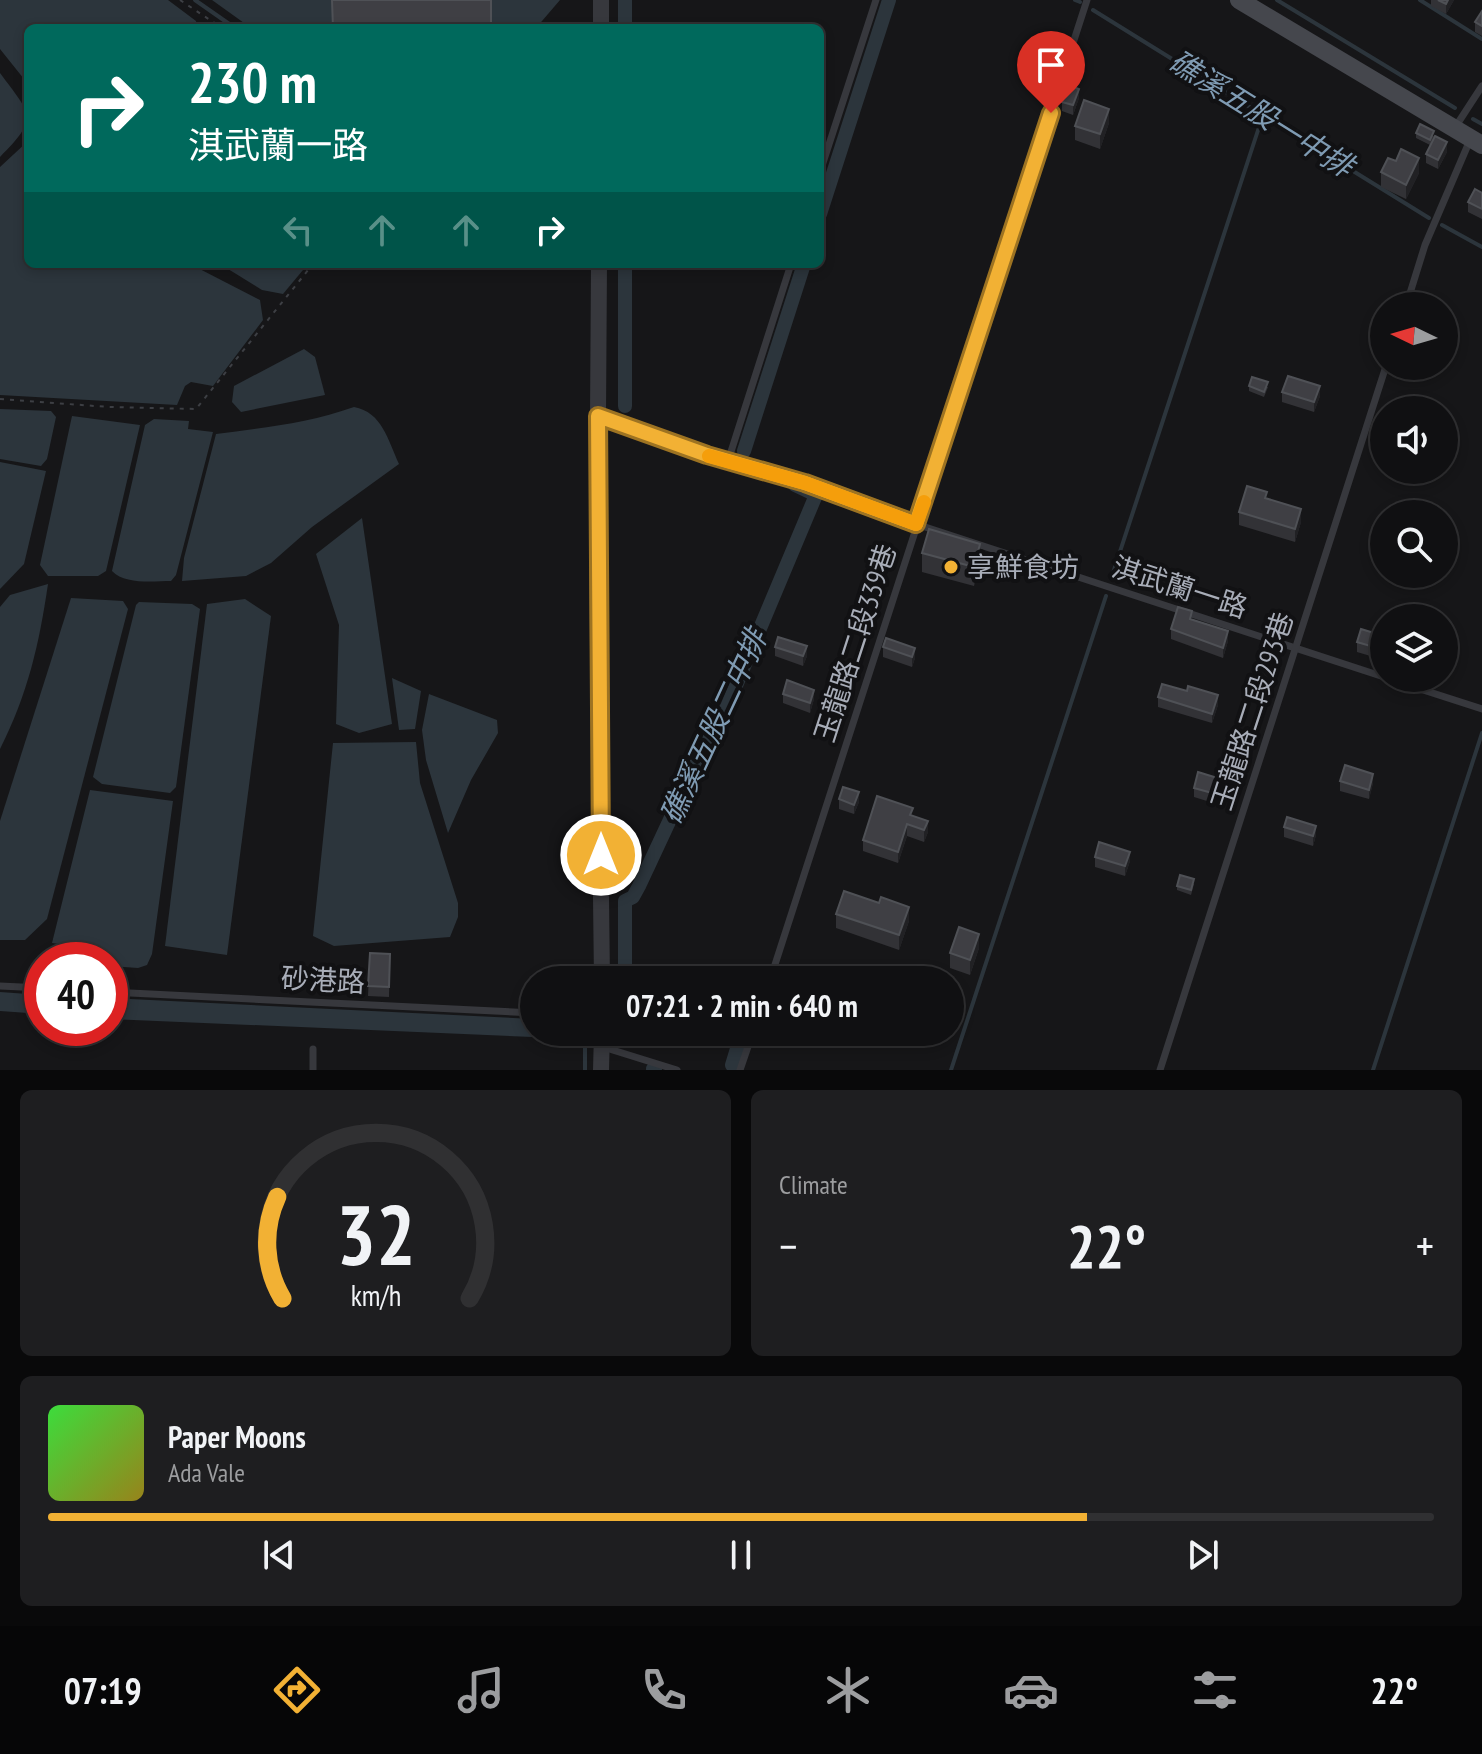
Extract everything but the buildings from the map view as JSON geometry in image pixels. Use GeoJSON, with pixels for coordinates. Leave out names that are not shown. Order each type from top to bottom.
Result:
{"type":"FeatureCollection","features":[{"type":"Feature","properties":{"kind":"main road"},"geometry":{"type":"LineString","coordinates":[[1239,0],[1469,137]]}},
{"type":"Feature","properties":{"kind":"street"},"geometry":{"type":"LineString","coordinates":[[601,0],[601,24]]}},
{"type":"Feature","properties":{"kind":"street"},"geometry":{"type":"LineString","coordinates":[[599,268],[597,568],[602,966]]}},
{"type":"Feature","properties":{"kind":"street"},"geometry":{"type":"LineString","coordinates":[[601,1046],[601,1070]]}},
{"type":"Feature","properties":{"kind":"lane"},"geometry":{"type":"LineString","coordinates":[[824,160],[876,0]]}},
{"type":"Feature","properties":{"kind":"lane","name":"玉龍路二段339巷"},"geometry":{"type":"LineString","coordinates":[[774,966],[1087,0]]}},
{"type":"Feature","properties":{"kind":"lane"},"geometry":{"type":"LineString","coordinates":[[1410,292],[1425,245],[1469,137],[1482,86]]}},
{"type":"Feature","properties":{"kind":"lane"},"geometry":{"type":"LineString","coordinates":[[728,461],[790,268]]}},
{"type":"Feature","properties":{"kind":"lane","name":"玉龍路二段293巷"},"geometry":{"type":"LineString","coordinates":[[1160,1070],[1381,380]]}},
{"type":"Feature","properties":{"kind":"lane","name":"淇武蘭一路"},"geometry":{"type":"LineString","coordinates":[[598,416],[1370,673]]}},
{"type":"Feature","properties":{"kind":"lane","name":"淇武蘭一路"},"geometry":{"type":"LineString","coordinates":[[1429,692],[1482,709]]}},
{"type":"Feature","properties":{"kind":"lane"},"geometry":{"type":"LineString","coordinates":[[0,986],[24,987]]}},
{"type":"Feature","properties":{"kind":"lane","name":"砂港路"},"geometry":{"type":"LineString","coordinates":[[128,993],[520,1012]]}},
{"type":"Feature","properties":{"kind":"lane"},"geometry":{"type":"LineString","coordinates":[[618,1046],[677,1070]]}},
{"type":"Feature","properties":{"kind":"lane"},"geometry":{"type":"LineString","coordinates":[[740,1070],[748,1046]]}},
{"type":"Feature","properties":{"kind":"lane"},"geometry":{"type":"LineString","coordinates":[[313,1049],[313,1070]]}},
{"type":"Feature","properties":{"kind":"path"},"geometry":{"type":"LineString","coordinates":[[180,0],[216,24]]}},
{"type":"Feature","properties":{"kind":"path"},"geometry":{"type":"LineString","coordinates":[[0,399],[109,407],[196,409],[310,268]]}},
{"type":"Feature","properties":{"kind":"shaded area"},"geometry":{"type":"Polygon","coordinates":[[[0,0],[168,0],[196,24],[24,24],[24,79],[0,49],[0,0]]]}},
{"type":"Feature","properties":{"kind":"shaded area"},"geometry":{"type":"Polygon","coordinates":[[[212,0],[560,0],[539,24],[245,24],[212,0]]]}},
{"type":"Feature","properties":{"kind":"shaded area"},"geometry":{"type":"Polygon","coordinates":[[[0,73],[24,107],[24,128],[0,157],[0,73]]]}},
{"type":"Feature","properties":{"kind":"shaded area"},"geometry":{"type":"Polygon","coordinates":[[[24,145],[24,268],[198,268],[260,300],[263,320],[213,386],[191,382],[185,386],[177,405],[0,395],[0,167],[24,145]]]}},
{"type":"Feature","properties":{"kind":"shaded area"},"geometry":{"type":"Polygon","coordinates":[[[226,268],[305,268],[283,294],[262,290],[226,268]]]}},
{"type":"Feature","properties":{"kind":"shaded area"},"geometry":{"type":"Polygon","coordinates":[[[304,349],[315,357],[325,395],[241,412],[232,402],[234,386],[304,349]]]}},
{"type":"Feature","properties":{"kind":"shaded area"},"geometry":{"type":"Polygon","coordinates":[[[354,407],[364,410],[378,421],[399,464],[312,527],[271,563],[246,576],[182,581],[184,558],[216,434],[303,421],[354,407]]]}},
{"type":"Feature","properties":{"kind":"shaded area"},"geometry":{"type":"Polygon","coordinates":[[[0,409],[51,411],[56,417],[47,459],[41,466],[0,459],[0,409]]]}},
{"type":"Feature","properties":{"kind":"shaded area"},"geometry":{"type":"Polygon","coordinates":[[[72,416],[140,425],[106,571],[98,576],[48,576],[40,565],[72,416]]]}},
{"type":"Feature","properties":{"kind":"shaded area"},"geometry":{"type":"Polygon","coordinates":[[[154,419],[189,421],[188,429],[213,432],[176,575],[171,581],[148,582],[124,578],[112,571],[145,425],[154,419]]]}},
{"type":"Feature","properties":{"kind":"shaded area"},"geometry":{"type":"Polygon","coordinates":[[[0,462],[46,471],[24,564],[0,589],[0,462]]]}},
{"type":"Feature","properties":{"kind":"shaded area"},"geometry":{"type":"Polygon","coordinates":[[[362,518],[392,724],[359,733],[336,724],[339,625],[316,554],[362,518]]]}},
{"type":"Feature","properties":{"kind":"shaded area"},"geometry":{"type":"Polygon","coordinates":[[[48,584],[31,668],[0,749],[0,607],[10,595],[48,584]]]}},
{"type":"Feature","properties":{"kind":"shaded area"},"geometry":{"type":"Polygon","coordinates":[[[71,598],[123,601],[128,609],[47,919],[25,940],[0,940],[0,821],[71,598]]]}},
{"type":"Feature","properties":{"kind":"shaded area"},"geometry":{"type":"Polygon","coordinates":[[[245,599],[271,616],[227,955],[165,946],[207,604],[245,599]]]}},
{"type":"Feature","properties":{"kind":"shaded area"},"geometry":{"type":"Polygon","coordinates":[[[139,602],[192,604],[200,609],[176,787],[170,793],[102,784],[93,777],[139,602]]]}},
{"type":"Feature","properties":{"kind":"shaded area"},"geometry":{"type":"Polygon","coordinates":[[[392,678],[421,691],[415,729],[399,730],[392,678]]]}},
{"type":"Feature","properties":{"kind":"shaded area"},"geometry":{"type":"Polygon","coordinates":[[[429,694],[497,720],[498,733],[471,780],[448,833],[426,760],[422,730],[429,694]]]}},
{"type":"Feature","properties":{"kind":"shaded area"},"geometry":{"type":"Polygon","coordinates":[[[416,742],[420,783],[458,903],[458,917],[450,937],[334,946],[313,936],[333,743],[416,742]]]}},
{"type":"Feature","properties":{"kind":"shaded area"},"geometry":{"type":"Polygon","coordinates":[[[90,790],[173,801],[152,954],[147,965],[128,967],[128,942],[52,942],[90,790]]]}},
{"type":"Feature","properties":{"kind":"shaded area"},"geometry":{"type":"Polygon","coordinates":[[[0,992],[24,994],[24,1013],[0,1011],[0,992]]]}},
{"type":"Feature","properties":{"kind":"shaded area"},"geometry":{"type":"Polygon","coordinates":[[[128,999],[520,1018],[520,1036],[128,1020],[128,999]]]}},
{"type":"Feature","properties":{"kind":"waterway"},"geometry":{"type":"LineString","coordinates":[[195,0],[229,24]]}},
{"type":"Feature","properties":{"kind":"waterway"},"geometry":{"type":"LineString","coordinates":[[625,0],[625,24]]}},
{"type":"Feature","properties":{"kind":"waterway"},"geometry":{"type":"LineString","coordinates":[[824,202],[889,0]]}},
{"type":"Feature","properties":{"kind":"waterway","name":"礁溪五股一中排"},"geometry":{"type":"LineString","coordinates":[[1075,0],[1080,2]]}},
{"type":"Feature","properties":{"kind":"waterway"},"geometry":{"type":"LineString","coordinates":[[1277,0],[1455,108]]}},
{"type":"Feature","properties":{"kind":"waterway"},"geometry":{"type":"LineString","coordinates":[[1420,0],[1482,39]]}},
{"type":"Feature","properties":{"kind":"waterway","name":"礁溪五股一中排"},"geometry":{"type":"LineString","coordinates":[[1093,10],[1429,218]]}},
{"type":"Feature","properties":{"kind":"waterway"},"geometry":{"type":"LineString","coordinates":[[1112,576],[1263,115]]}},
{"type":"Feature","properties":{"kind":"waterway"},"geometry":{"type":"LineString","coordinates":[[1473,119],[1482,124]]}},
{"type":"Feature","properties":{"kind":"waterway","name":"礁溪五股一中排"},"geometry":{"type":"LineString","coordinates":[[1442,225],[1482,247]]}},
{"type":"Feature","properties":{"kind":"waterway"},"geometry":{"type":"LineString","coordinates":[[625,268],[625,406]]}},
{"type":"Feature","properties":{"kind":"waterway"},"geometry":{"type":"LineString","coordinates":[[744,451],[803,268]]}},
{"type":"Feature","properties":{"kind":"waterway","name":"礁溪五股二中排"},"geometry":{"type":"LineString","coordinates":[[625,966],[625,901],[633,897],[639,886],[709,736],[727,707],[816,495],[795,485]]}},
{"type":"Feature","properties":{"kind":"waterway"},"geometry":{"type":"LineString","coordinates":[[951,1070],[1106,596]]}},
{"type":"Feature","properties":{"kind":"waterway"},"geometry":{"type":"LineString","coordinates":[[1373,1070],[1482,733]]}},
{"type":"Feature","properties":{"kind":"waterway"},"geometry":{"type":"LineString","coordinates":[[585,1046],[585,1070]]}},
{"type":"Feature","properties":{"kind":"waterway","name":"礁溪五股二中排"},"geometry":{"type":"LineString","coordinates":[[732,1065],[738,1046]]}},
{"type":"Feature","properties":{"kind":"slow traffic"},"geometry":{"type":"LineString","coordinates":[[709,456],[805,483],[916,524],[924,502]]}},
{"type":"Feature","properties":{"kind":"place","name":"享鮮食坊"},"geometry":{"type":"Point","coordinates":[951,567]}},
{"type":"Feature","properties":{"kind":"route"},"geometry":{"type":"LineString","coordinates":[[601,855],[598,416],[707,455],[805,483],[916,524],[1051,113]]}}]}
